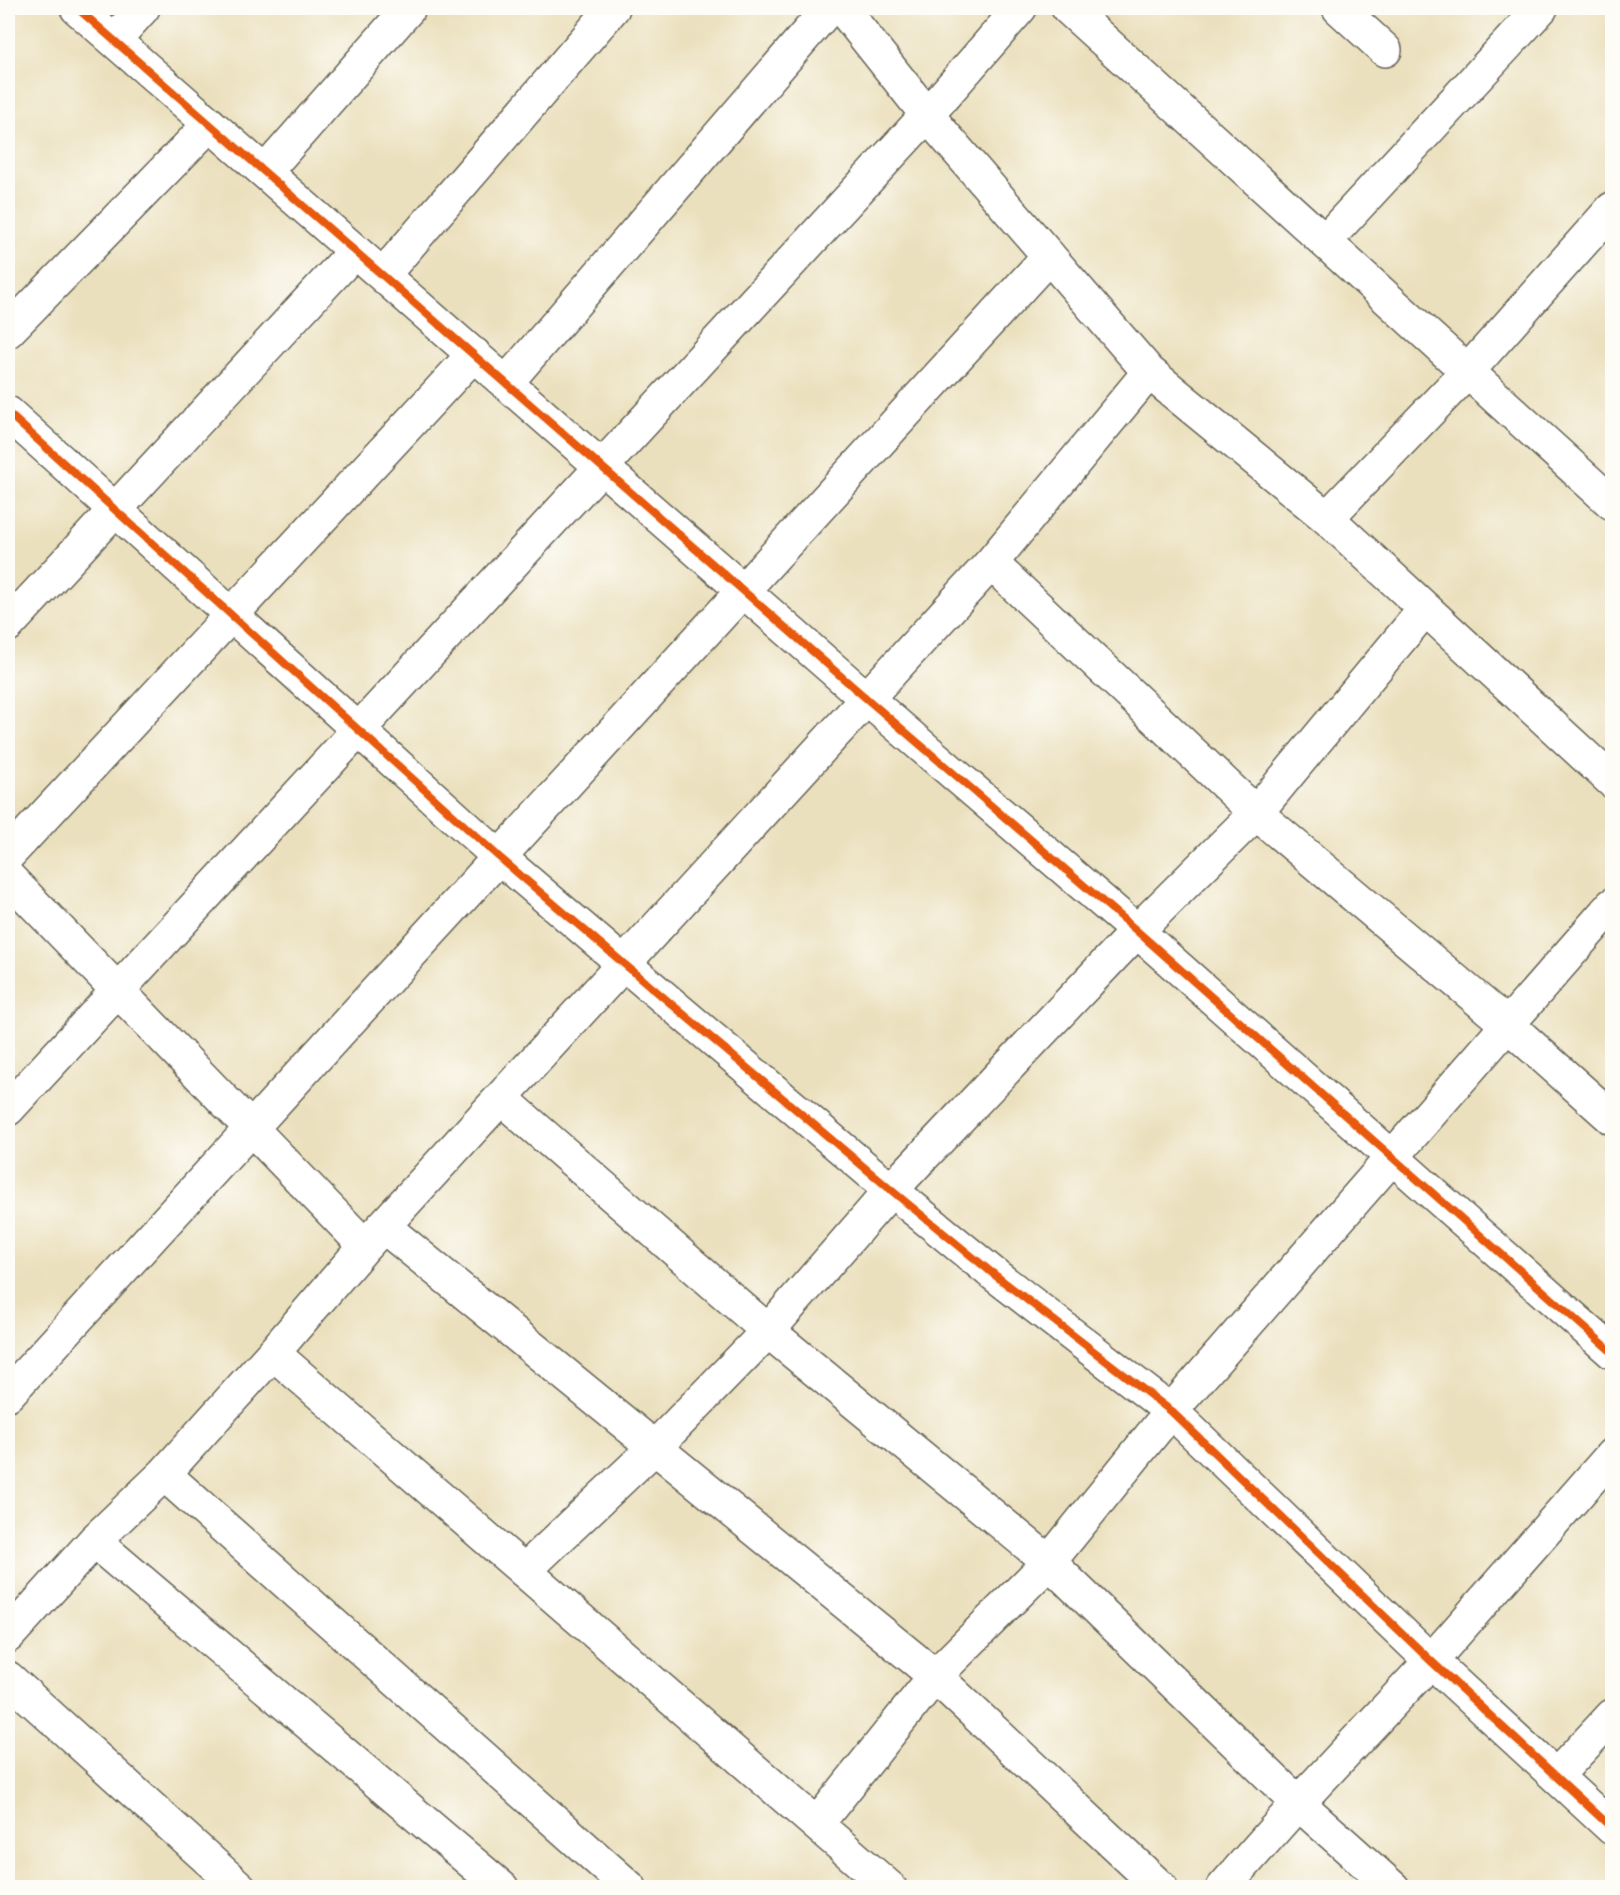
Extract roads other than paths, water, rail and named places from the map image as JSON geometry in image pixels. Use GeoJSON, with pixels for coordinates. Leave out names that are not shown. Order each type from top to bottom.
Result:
{"type":"FeatureCollection","features":[{"type":"Feature","properties":{"kind":"street"},"geometry":{"type":"LineString","coordinates":[[77,8],[867,699],[1137,931],[1612,1352]]}},
{"type":"Feature","properties":{"kind":"street"},"geometry":{"type":"LineString","coordinates":[[114,40],[143,8]]}},
{"type":"Feature","properties":{"kind":"street"},"geometry":{"type":"LineString","coordinates":[[265,172],[409,8]]}},
{"type":"Feature","properties":{"kind":"street"},"geometry":{"type":"LineString","coordinates":[[506,383],[830,8]]}},
{"type":"Feature","properties":{"kind":"street"},"geometry":{"type":"LineString","coordinates":[[842,8],[927,115],[1149,372],[1327,519],[1612,781]]}},
{"type":"Feature","properties":{"kind":"street"},"geometry":{"type":"LineString","coordinates":[[8,1109],[927,115],[1020,8]]}},
{"type":"Feature","properties":{"kind":"street"},"geometry":{"type":"LineString","coordinates":[[1068,8],[1612,503]]}},
{"type":"Feature","properties":{"kind":"street"},"geometry":{"type":"LineString","coordinates":[[1339,8],[1385,50]]}},
{"type":"Feature","properties":{"kind":"street"},"geometry":{"type":"LineString","coordinates":[[1325,241],[1541,8]]}},
{"type":"Feature","properties":{"kind":"street"},"geometry":{"type":"LineString","coordinates":[[384,275],[605,11]]}},
{"type":"Feature","properties":{"kind":"street"},"geometry":{"type":"LineString","coordinates":[[8,331],[210,124]]}},
{"type":"Feature","properties":{"kind":"street"},"geometry":{"type":"LineString","coordinates":[[1327,519],[1468,371],[1612,209]]}},
{"type":"Feature","properties":{"kind":"street"},"geometry":{"type":"LineString","coordinates":[[8,625],[355,251]]}},
{"type":"Feature","properties":{"kind":"street"},"geometry":{"type":"LineString","coordinates":[[8,1394],[1049,256]]}},
{"type":"Feature","properties":{"kind":"street"},"geometry":{"type":"LineString","coordinates":[[8,855],[474,354]]}},
{"type":"Feature","properties":{"kind":"street"},"geometry":{"type":"LineString","coordinates":[[8,1636],[94,1541],[164,1474],[374,1236],[991,562],[1149,372]]}},
{"type":"Feature","properties":{"kind":"street"},"geometry":{"type":"LineString","coordinates":[[8,413],[499,857],[891,1190],[991,1272],[1172,1411],[1431,1661],[1612,1828]]}},
{"type":"Feature","properties":{"kind":"street"},"geometry":{"type":"LineString","coordinates":[[991,562],[1256,813],[1508,1025],[1612,1118]]}},
{"type":"Feature","properties":{"kind":"street"},"geometry":{"type":"LineString","coordinates":[[524,1571],[655,1447],[768,1330],[891,1190],[1137,931],[1256,813],[1425,609]]}},
{"type":"Feature","properties":{"kind":"street"},"geometry":{"type":"LineString","coordinates":[[8,877],[250,1128],[374,1236],[655,1447],[934,1676],[1161,1887]]}},
{"type":"Feature","properties":{"kind":"street"},"geometry":{"type":"LineString","coordinates":[[817,1824],[934,1676],[1049,1562],[1172,1411],[1612,905]]}},
{"type":"Feature","properties":{"kind":"street"},"geometry":{"type":"LineString","coordinates":[[501,1098],[768,1330],[1049,1562],[1298,1803],[1393,1887]]}},
{"type":"Feature","properties":{"kind":"street"},"geometry":{"type":"LineString","coordinates":[[273,1353],[890,1887]]}},
{"type":"Feature","properties":{"kind":"street"},"geometry":{"type":"LineString","coordinates":[[1223,1887],[1431,1661],[1612,1455]]}},
{"type":"Feature","properties":{"kind":"street"},"geometry":{"type":"LineString","coordinates":[[164,1474],[630,1887]]}},
{"type":"Feature","properties":{"kind":"street"},"geometry":{"type":"LineString","coordinates":[[94,1541],[502,1887]]}},
{"type":"Feature","properties":{"kind":"street"},"geometry":{"type":"LineString","coordinates":[[8,1678],[240,1887]]}},
{"type":"Feature","properties":{"kind":"street"},"geometry":{"type":"LineString","coordinates":[[1556,1776],[1612,1716]]}}]}
